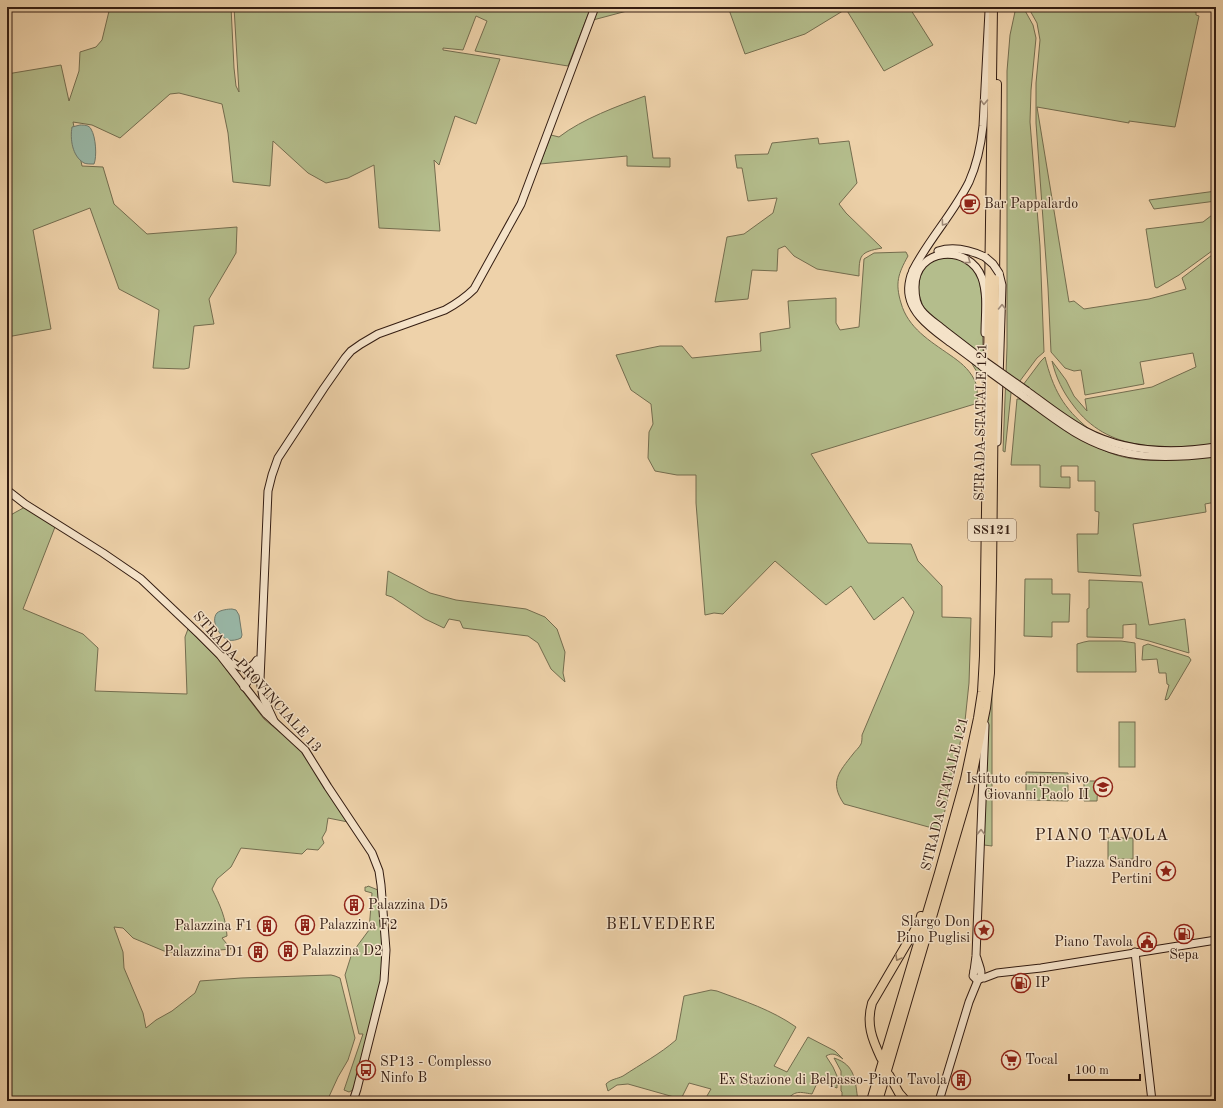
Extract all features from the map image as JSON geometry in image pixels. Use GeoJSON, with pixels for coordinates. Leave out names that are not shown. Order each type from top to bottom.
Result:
{"type":"FeatureCollection","features":[{"type":"Feature","properties":{"kind":"main road"},"geometry":{"type":"LineString","coordinates":[[274,721],[263,697],[260,680],[268,491],[278,458],[344,358],[351,351],[378,334],[445,310],[467,296],[474,289],[521,204],[595,7]]}},
{"type":"Feature","properties":{"kind":"main road"},"geometry":{"type":"LineString","coordinates":[[990,7],[981,143],[968,183],[956,204],[921,255],[913,270],[910,278],[909,293],[912,305],[923,321],[939,334],[983,363],[1066,427],[1100,445],[1136,455],[1163,457],[1193,456],[1216,453]]}},
{"type":"Feature","properties":{"kind":"main road","name":"STRADA STATALE 121"},"geometry":{"type":"LineString","coordinates":[[871,1101],[939,873],[971,755],[982,692],[984,648],[993,7]]}},
{"type":"Feature","properties":{"kind":"main road","name":"STRADA STATALE 121"},"geometry":{"type":"LineString","coordinates":[[878,1101],[969,791],[986,708],[990,673],[998,7]]}},
{"type":"Feature","properties":{"kind":"main road"},"geometry":{"type":"LineString","coordinates":[[913,270],[928,255],[941,250],[950,249],[975,252],[993,264],[999,273],[1002,285],[1001,345],[996,479],[992,514]]}},
{"type":"Feature","properties":{"kind":"main road"},"geometry":{"type":"LineString","coordinates":[[983,363],[931,320],[921,310],[915,297],[915,284],[918,271],[926,261],[935,256],[953,254],[963,257],[971,262],[978,271],[984,286],[984,355],[988,375]]}},
{"type":"Feature","properties":{"kind":"main road"},"geometry":{"type":"LineString","coordinates":[[1025,394],[1084,431],[1120,446],[1158,451],[1193,450],[1216,447]]}},
{"type":"Feature","properties":{"kind":"main road","name":"STRADA PROVINCIALE 13"},"geometry":{"type":"LineString","coordinates":[[7,490],[25,504],[103,553],[141,579],[220,655],[258,705],[305,750],[372,853],[379,871],[381,885],[386,950],[384,980],[353,1101]]}},
{"type":"Feature","properties":{"kind":"main road"},"geometry":{"type":"LineString","coordinates":[[244,687],[255,669],[262,629]]}},
{"type":"Feature","properties":{"kind":"main road"},"geometry":{"type":"LineString","coordinates":[[220,655],[243,668],[250,668],[253,666],[258,658]]}},
{"type":"Feature","properties":{"kind":"main road"},"geometry":{"type":"LineString","coordinates":[[244,687],[254,684],[260,680]]}},
{"type":"Feature","properties":{"kind":"main road"},"geometry":{"type":"LineString","coordinates":[[939,1101],[978,974],[976,956],[986,708]]}},
{"type":"Feature","properties":{"kind":"main road"},"geometry":{"type":"LineString","coordinates":[[881,1058],[869,1024],[869,1013],[872,1003],[920,921],[931,884],[939,873]]}},
{"type":"Feature","properties":{"kind":"main road"},"geometry":{"type":"LineString","coordinates":[[978,974],[1041,968],[1216,940]]}},
{"type":"Feature","properties":{"kind":"main road"},"geometry":{"type":"LineString","coordinates":[[1136,952],[1152,1101]]}},
{"type":"Feature","properties":{"kind":"main road"},"geometry":{"type":"LineString","coordinates":[[889,1075],[906,1101]]}},
{"type":"Feature","properties":{"kind":"green space"},"geometry":{"type":"Polygon","coordinates":[[[110,7],[231,7],[234,68],[236,86],[239,92],[234,7],[591,7],[568,66],[475,51],[487,21],[476,16],[463,50],[443,48],[443,50],[500,59],[476,124],[455,116],[439,165],[434,160],[440,231],[379,228],[374,165],[348,178],[326,183],[308,173],[273,141],[270,186],[233,182],[228,133],[222,104],[179,93],[170,94],[120,138],[92,125],[73,122],[82,166],[103,167],[114,204],[147,234],[237,227],[236,253],[209,299],[214,324],[194,326],[189,368],[184,369],[153,368],[159,310],[119,289],[90,208],[33,230],[51,329],[7,337],[7,74],[61,65],[69,101],[79,71],[80,52],[96,47],[102,40],[110,7]]]}},
{"type":"Feature","properties":{"kind":"green space"},"geometry":{"type":"Polygon","coordinates":[[[599,7],[642,7],[593,20],[599,7]]]}},
{"type":"Feature","properties":{"kind":"green space"},"geometry":{"type":"Polygon","coordinates":[[[728,7],[909,7],[933,45],[884,71],[846,9],[805,34],[745,54],[728,7]]]}},
{"type":"Feature","properties":{"kind":"green space"},"geometry":{"type":"Polygon","coordinates":[[[1016,7],[1023,7],[1033,25],[1036,38],[1031,90],[1030,122],[1040,246],[1044,352],[1037,358],[1011,393],[1005,452],[1003,451],[1007,347],[1007,71],[1010,35],[1016,7]]]}},
{"type":"Feature","properties":{"kind":"green space"},"geometry":{"type":"Polygon","coordinates":[[[1028,7],[1172,7],[1196,12],[1196,15],[1199,16],[1175,127],[1129,121],[1129,123],[1037,107],[1069,302],[1074,301],[1084,309],[1149,299],[1186,289],[1182,278],[1216,252],[1216,444],[1157,447],[1120,440],[1103,432],[1087,421],[1069,400],[1058,379],[1052,361],[1066,380],[1074,396],[1087,411],[1085,399],[1152,387],[1196,367],[1193,353],[1140,362],[1144,384],[1085,395],[1081,370],[1074,371],[1065,368],[1051,352],[1036,123],[1036,83],[1040,40],[1037,23],[1028,7]]]}},
{"type":"Feature","properties":{"kind":"green space"},"geometry":{"type":"Polygon","coordinates":[[[645,96],[653,158],[670,158],[670,167],[627,166],[627,156],[540,164],[551,135],[559,137],[578,124],[645,96]]]}},
{"type":"Feature","properties":{"kind":"green space"},"geometry":{"type":"Polygon","coordinates":[[[818,138],[819,144],[849,141],[857,183],[839,204],[846,213],[882,248],[869,251],[862,256],[860,259],[859,276],[817,269],[794,256],[785,246],[778,249],[777,271],[752,270],[748,299],[715,302],[727,237],[744,234],[773,213],[777,198],[748,201],[742,168],[737,168],[735,155],[768,154],[772,143],[818,138]]]}},
{"type":"Feature","properties":{"kind":"green space"},"geometry":{"type":"Polygon","coordinates":[[[1216,191],[1216,201],[1154,209],[1149,200],[1216,191]]]}},
{"type":"Feature","properties":{"kind":"green space"},"geometry":{"type":"Polygon","coordinates":[[[1216,212],[1216,248],[1179,275],[1157,288],[1155,287],[1146,229],[1203,222],[1216,212]]]}},
{"type":"Feature","properties":{"kind":"green space"},"geometry":{"type":"Polygon","coordinates":[[[906,252],[908,256],[898,279],[899,296],[904,312],[914,327],[957,360],[969,372],[976,385],[978,403],[811,454],[868,543],[911,544],[918,561],[942,586],[942,617],[971,618],[969,683],[965,721],[941,828],[936,829],[844,804],[837,789],[840,772],[861,744],[862,735],[914,612],[903,597],[874,620],[851,586],[826,605],[775,561],[723,614],[714,613],[705,615],[696,503],[696,475],[677,475],[655,471],[648,458],[649,432],[653,424],[651,404],[631,390],[616,355],[660,346],[682,346],[692,358],[761,351],[760,333],[790,328],[788,301],[836,298],[836,323],[840,330],[859,327],[864,259],[874,253],[906,252]]]}},
{"type":"Feature","properties":{"kind":"green space"},"geometry":{"type":"Polygon","coordinates":[[[936,258],[959,258],[971,266],[979,278],[982,299],[983,355],[933,318],[924,309],[918,292],[920,274],[924,267],[936,258]]]}},
{"type":"Feature","properties":{"kind":"green space"},"geometry":{"type":"Polygon","coordinates":[[[1045,357],[1060,397],[1072,413],[1090,431],[1077,424],[1023,385],[1045,357]]]}},
{"type":"Feature","properties":{"kind":"green space"},"geometry":{"type":"Polygon","coordinates":[[[971,362],[982,371],[984,376],[984,384],[971,362]]]}},
{"type":"Feature","properties":{"kind":"green space"},"geometry":{"type":"Polygon","coordinates":[[[1017,399],[1021,399],[1091,444],[1116,455],[1140,460],[1166,460],[1216,455],[1216,502],[1205,504],[1206,512],[1133,524],[1141,576],[1078,572],[1077,534],[1098,534],[1099,512],[1095,511],[1095,481],[1078,481],[1078,466],[1061,466],[1061,477],[1070,477],[1070,488],[1040,487],[1040,465],[1011,465],[1017,399]]]}},
{"type":"Feature","properties":{"kind":"green space"},"geometry":{"type":"Polygon","coordinates":[[[25,507],[55,527],[23,609],[83,634],[98,648],[95,691],[187,694],[185,637],[188,629],[219,660],[264,719],[300,749],[348,822],[328,818],[326,831],[322,838],[324,843],[318,850],[307,849],[302,854],[241,848],[231,867],[217,879],[212,889],[224,917],[227,936],[222,938],[231,949],[208,951],[193,955],[164,951],[133,938],[123,928],[114,927],[123,952],[124,968],[143,1013],[146,1028],[156,1020],[172,1011],[195,993],[200,981],[331,975],[340,978],[355,1038],[348,1060],[327,1101],[7,1101],[7,517],[25,507]]]}},
{"type":"Feature","properties":{"kind":"green space"},"geometry":{"type":"Polygon","coordinates":[[[388,571],[430,593],[456,600],[526,609],[545,617],[557,629],[565,652],[563,673],[565,682],[551,669],[538,643],[528,636],[463,628],[460,621],[449,619],[444,628],[425,619],[392,597],[386,595],[388,571]]]}},
{"type":"Feature","properties":{"kind":"green space"},"geometry":{"type":"Polygon","coordinates":[[[1025,579],[1052,579],[1052,594],[1070,594],[1069,622],[1052,622],[1052,637],[1024,636],[1025,579]]]}},
{"type":"Feature","properties":{"kind":"green space"},"geometry":{"type":"Polygon","coordinates":[[[1089,580],[1142,582],[1149,625],[1185,619],[1189,653],[1136,638],[1136,624],[1123,625],[1123,638],[1087,637],[1089,580]]]}},
{"type":"Feature","properties":{"kind":"green space"},"geometry":{"type":"Polygon","coordinates":[[[1089,641],[1121,641],[1135,643],[1136,672],[1077,672],[1077,644],[1089,641]]]}},
{"type":"Feature","properties":{"kind":"green space"},"geometry":{"type":"Polygon","coordinates":[[[1148,644],[1189,657],[1191,660],[1168,699],[1165,700],[1169,685],[1167,684],[1166,673],[1159,673],[1157,659],[1142,660],[1143,646],[1148,644]]]}},
{"type":"Feature","properties":{"kind":"green space"},"geometry":{"type":"Polygon","coordinates":[[[992,682],[992,846],[984,845],[987,726],[992,682]]]}},
{"type":"Feature","properties":{"kind":"green space"},"geometry":{"type":"Polygon","coordinates":[[[1119,722],[1135,722],[1135,767],[1119,767],[1119,722]]]}},
{"type":"Feature","properties":{"kind":"green space"},"geometry":{"type":"Polygon","coordinates":[[[1026,772],[1068,773],[1068,801],[1026,800],[1026,772]]]}},
{"type":"Feature","properties":{"kind":"green space"},"geometry":{"type":"Polygon","coordinates":[[[1084,781],[1098,781],[1097,801],[1084,801],[1084,781]]]}},
{"type":"Feature","properties":{"kind":"green space"},"geometry":{"type":"Polygon","coordinates":[[[1108,838],[1133,838],[1133,859],[1108,859],[1108,838]]]}},
{"type":"Feature","properties":{"kind":"green space"},"geometry":{"type":"Polygon","coordinates":[[[368,886],[378,890],[383,951],[381,982],[353,1090],[349,1092],[344,1090],[363,1034],[359,1034],[345,975],[352,953],[369,930],[372,893],[365,891],[365,887],[368,886]]]}},
{"type":"Feature","properties":{"kind":"green space"},"geometry":{"type":"Polygon","coordinates":[[[711,990],[758,1006],[796,1027],[774,1066],[787,1072],[808,1037],[835,1051],[843,1059],[833,1054],[826,1056],[837,1076],[837,1088],[818,1081],[812,1094],[795,1093],[786,1101],[704,1101],[711,1089],[689,1083],[681,1099],[628,1084],[617,1085],[608,1091],[606,1084],[608,1082],[623,1076],[676,1040],[684,996],[711,990]]]}},
{"type":"Feature","properties":{"kind":"green space"},"geometry":{"type":"Polygon","coordinates":[[[834,1058],[847,1065],[850,1069],[855,1080],[858,1101],[839,1101],[842,1099],[841,1071],[834,1058]]]}},
{"type":"Feature","properties":{"kind":"green space"},"geometry":{"type":"Polygon","coordinates":[[[797,1096],[823,1099],[827,1101],[789,1101],[797,1096]]]}},
{"type":"Feature","properties":{"kind":"shaded area"},"geometry":{"type":"Polygon","coordinates":[[[80,125],[89,127],[93,133],[96,147],[94,164],[84,163],[74,152],[71,137],[72,127],[80,125]]]}},
{"type":"Feature","properties":{"kind":"shaded area"},"geometry":{"type":"Polygon","coordinates":[[[232,609],[236,610],[239,615],[242,635],[241,638],[236,640],[228,640],[219,632],[215,624],[215,616],[218,612],[232,609]]]}},
{"type":"Feature","properties":{"kind":"place","name":"Bar Pappalardo"},"geometry":{"type":"Point","coordinates":[970,204]}},
{"type":"Feature","properties":{"kind":"place","name":"Istituto comprensivo Giovanni Paolo II"},"geometry":{"type":"Point","coordinates":[1103,787]}},
{"type":"Feature","properties":{"kind":"place","name":"Piazza Sandro Pertini"},"geometry":{"type":"Point","coordinates":[1166,871]}},
{"type":"Feature","properties":{"kind":"place","name":"Palazzina D5"},"geometry":{"type":"Point","coordinates":[354,905]}},
{"type":"Feature","properties":{"kind":"place","name":"Palazzina F2"},"geometry":{"type":"Point","coordinates":[305,925]}},
{"type":"Feature","properties":{"kind":"place","name":"Palazzina F1"},"geometry":{"type":"Point","coordinates":[267,926]}},
{"type":"Feature","properties":{"kind":"place","name":"Slargo Don Pino Puglisi"},"geometry":{"type":"Point","coordinates":[984,930]}},
{"type":"Feature","properties":{"kind":"place","name":"Sepa"},"geometry":{"type":"Point","coordinates":[1184,934]}},
{"type":"Feature","properties":{"kind":"place","name":"Piano Tavola"},"geometry":{"type":"Point","coordinates":[1147,942]}},
{"type":"Feature","properties":{"kind":"place","name":"Palazzina D2"},"geometry":{"type":"Point","coordinates":[288,951]}},
{"type":"Feature","properties":{"kind":"place","name":"Palazzina D1"},"geometry":{"type":"Point","coordinates":[258,952]}},
{"type":"Feature","properties":{"kind":"place","name":"IP"},"geometry":{"type":"Point","coordinates":[1021,983]}},
{"type":"Feature","properties":{"kind":"place","name":"Tocal"},"geometry":{"type":"Point","coordinates":[1011,1060]}},
{"type":"Feature","properties":{"kind":"place","name":"SP13 - Complesso Ninfo B"},"geometry":{"type":"Point","coordinates":[366,1070]}},
{"type":"Feature","properties":{"kind":"place","name":"Ex Stazione di Belpasso-Piano Tavola"},"geometry":{"type":"Point","coordinates":[961,1080]}},
{"type":"Feature","properties":{"kind":"district","name":"PIANO TAVOLA"},"geometry":{"type":"Point","coordinates":[1102,836]}},
{"type":"Feature","properties":{"kind":"district","name":"BELVEDERE"},"geometry":{"type":"Point","coordinates":[661,925]}}]}
